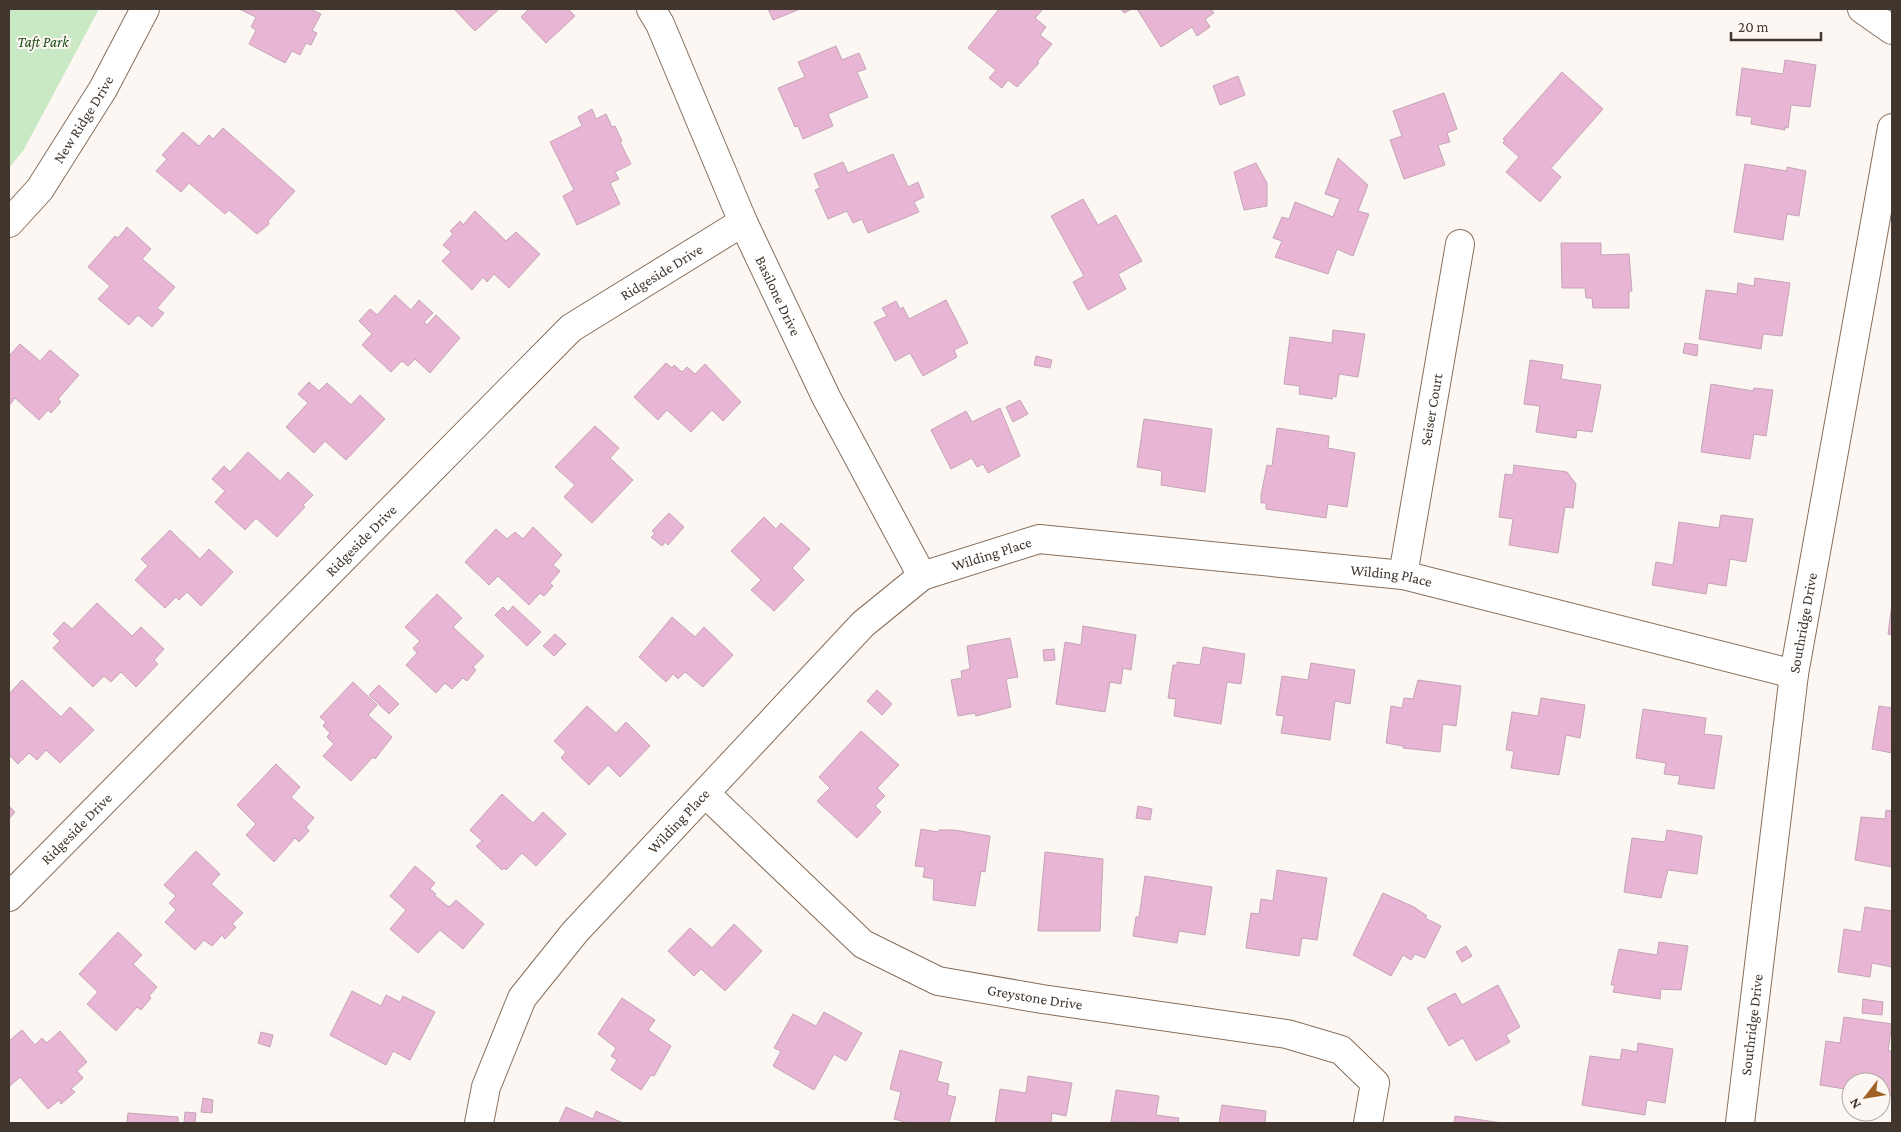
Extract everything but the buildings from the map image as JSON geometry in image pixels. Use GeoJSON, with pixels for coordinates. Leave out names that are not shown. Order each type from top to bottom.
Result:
{"type":"FeatureCollection","features":[{"type":"Feature","properties":{"kind":"street","name":"New Ridge Drive"},"geometry":{"type":"LineString","coordinates":[[9,223],[40,189],[103,89],[145,9]]}},
{"type":"Feature","properties":{"kind":"street","name":"Basilone Drive"},"geometry":{"type":"LineString","coordinates":[[651,9],[660,24],[743,222],[826,397],[922,576]]}},
{"type":"Feature","properties":{"kind":"street"},"geometry":{"type":"LineString","coordinates":[[1862,9],[1892,30]]}},
{"type":"Feature","properties":{"kind":"street","name":"Southridge Drive"},"geometry":{"type":"LineString","coordinates":[[1740,1123],[1794,674],[1892,128]]}},
{"type":"Feature","properties":{"kind":"street","name":"Ridgeside Drive"},"geometry":{"type":"LineString","coordinates":[[9,897],[571,328],[743,222]]}},
{"type":"Feature","properties":{"kind":"street","name":"Seiser Court"},"geometry":{"type":"LineString","coordinates":[[1403,575],[1460,244]]}},
{"type":"Feature","properties":{"kind":"street","name":"Wilding Place"},"geometry":{"type":"LineString","coordinates":[[479,1123],[486,1087],[522,998],[576,932],[863,624],[922,576],[1039,539],[1403,575],[1794,674]]}},
{"type":"Feature","properties":{"kind":"street","name":"Greystone Drive"},"geometry":{"type":"LineString","coordinates":[[706,794],[863,944],[938,981],[1042,999],[1287,1034],[1341,1050],[1376,1083],[1368,1123]]}},
{"type":"Feature","properties":{"kind":"green space","name":"Taft Park"},"geometry":{"type":"Polygon","coordinates":[[[9,9],[99,9],[23,151],[9,168],[9,9]]]}}]}
